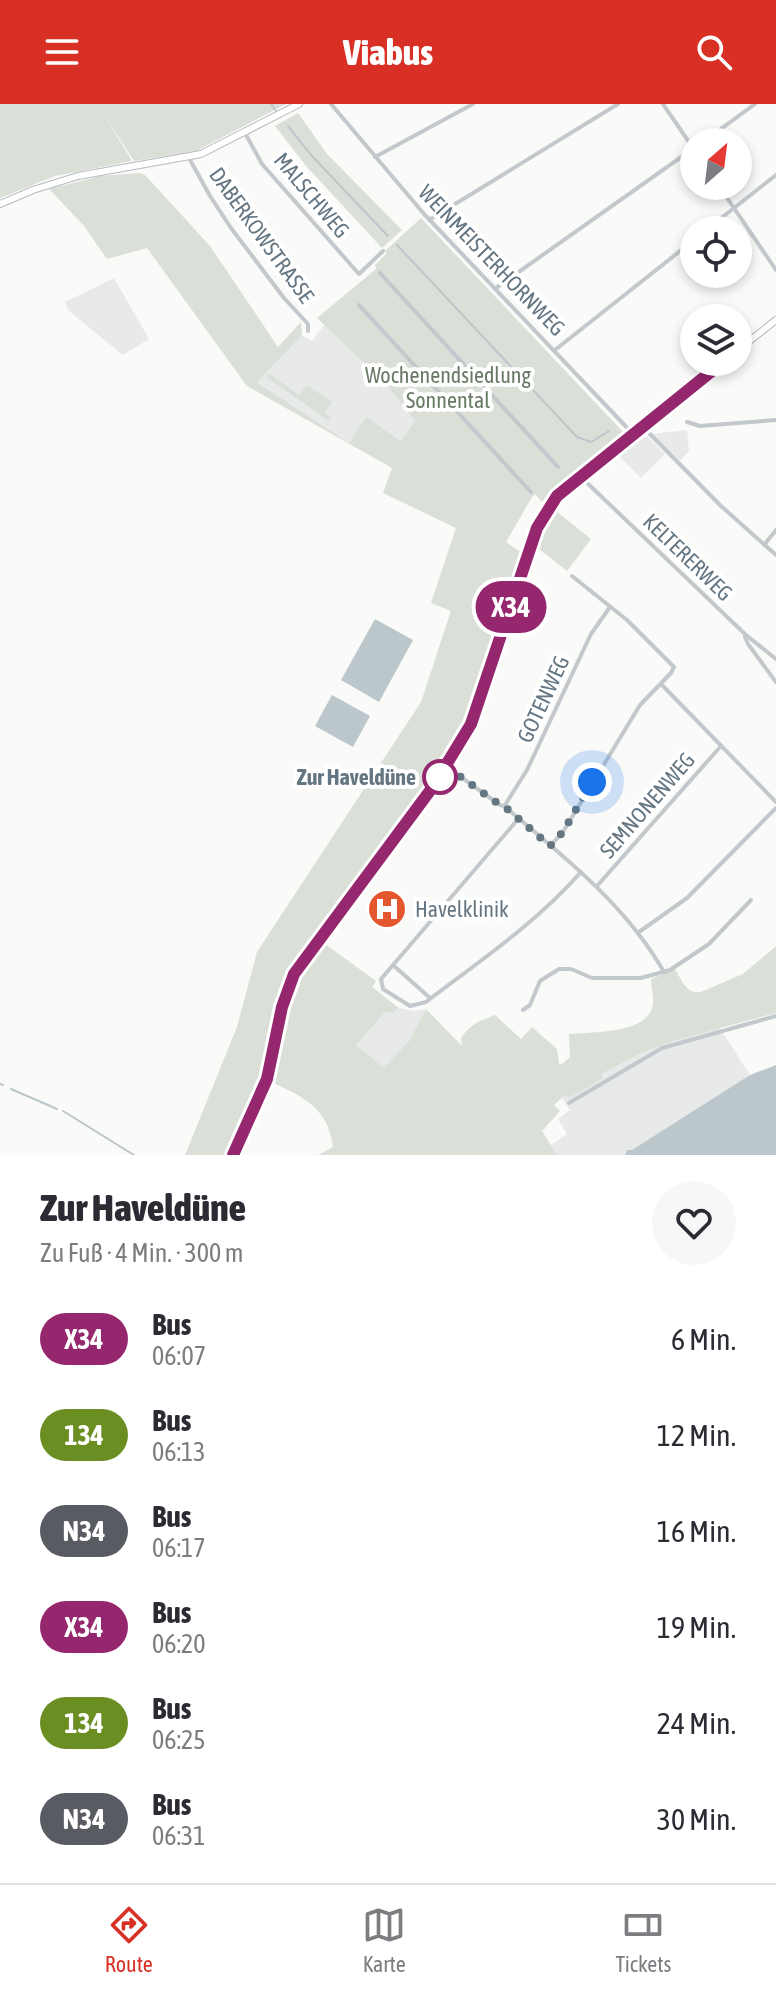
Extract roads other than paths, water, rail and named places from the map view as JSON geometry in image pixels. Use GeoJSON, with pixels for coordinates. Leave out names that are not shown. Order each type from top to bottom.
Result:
{"type":"FeatureCollection","features":[{"type":"Feature","properties":{"kind":"main road"},"geometry":{"type":"LineString","coordinates":[[0,204],[46,185],[103,171],[189,158],[299,104]]}},
{"type":"Feature","properties":{"kind":"main road"},"geometry":{"type":"LineString","coordinates":[[752,339],[776,320]]}},
{"type":"Feature","properties":{"kind":"main road"},"geometry":{"type":"LineString","coordinates":[[233,1155],[267,1079],[282,1007],[294,974],[447,767],[471,724],[537,528],[552,502],[706,376]]}},
{"type":"Feature","properties":{"kind":"street","name":"WEINMEISTERHORNWEG"},"geometry":{"type":"LineString","coordinates":[[331,104],[429,220],[634,435]]}},
{"type":"Feature","properties":{"kind":"street"},"geometry":{"type":"LineString","coordinates":[[375,157],[473,104]]}},
{"type":"Feature","properties":{"kind":"street"},"geometry":{"type":"LineString","coordinates":[[429,220],[618,104]]}},
{"type":"Feature","properties":{"kind":"street"},"geometry":{"type":"LineString","coordinates":[[663,104],[680,129]]}},
{"type":"Feature","properties":{"kind":"street"},"geometry":{"type":"LineString","coordinates":[[722,128],[755,104]]}},
{"type":"Feature","properties":{"kind":"street","name":"MALSCHWEG"},"geometry":{"type":"LineString","coordinates":[[245,133],[262,164],[359,274],[383,251]]}},
{"type":"Feature","properties":{"kind":"street","name":"DABERKOWSTRASSE"},"geometry":{"type":"LineString","coordinates":[[189,158],[214,204],[284,298],[308,324],[308,331]]}},
{"type":"Feature","properties":{"kind":"street"},"geometry":{"type":"LineString","coordinates":[[496,288],[680,159]]}},
{"type":"Feature","properties":{"kind":"street"},"geometry":{"type":"LineString","coordinates":[[724,216],[776,175]]}},
{"type":"Feature","properties":{"kind":"street"},"geometry":{"type":"LineString","coordinates":[[729,200],[776,270]]}},
{"type":"Feature","properties":{"kind":"street"},"geometry":{"type":"LineString","coordinates":[[555,350],[680,251]]}},
{"type":"Feature","properties":{"kind":"street"},"geometry":{"type":"LineString","coordinates":[[380,273],[558,467]]}},
{"type":"Feature","properties":{"kind":"street"},"geometry":{"type":"LineString","coordinates":[[359,305],[531,492]]}},
{"type":"Feature","properties":{"kind":"street"},"geometry":{"type":"LineString","coordinates":[[687,422],[700,426],[776,420]]}},
{"type":"Feature","properties":{"kind":"street"},"geometry":{"type":"LineString","coordinates":[[643,427],[721,506],[776,555]]}},
{"type":"Feature","properties":{"kind":"street","name":"KELTERERWEG"},"geometry":{"type":"LineString","coordinates":[[581,477],[746,635],[776,659]]}},
{"type":"Feature","properties":{"kind":"street"},"geometry":{"type":"LineString","coordinates":[[764,545],[776,530]]}},
{"type":"Feature","properties":{"kind":"street"},"geometry":{"type":"LineString","coordinates":[[550,846],[563,832],[640,705],[674,670],[672,663],[572,576]]}},
{"type":"Feature","properties":{"kind":"street","name":"GOTENWEG"},"geometry":{"type":"LineString","coordinates":[[504,806],[527,770],[591,634],[610,607]]}},
{"type":"Feature","properties":{"kind":"street"},"geometry":{"type":"LineString","coordinates":[[746,635],[748,644],[776,682]]}},
{"type":"Feature","properties":{"kind":"street"},"geometry":{"type":"LineString","coordinates":[[639,932],[687,898],[776,805],[661,684]]}},
{"type":"Feature","properties":{"kind":"street","name":"SEMNONENWEG"},"geometry":{"type":"LineString","coordinates":[[597,886],[721,746]]}},
{"type":"Feature","properties":{"kind":"street"},"geometry":{"type":"LineString","coordinates":[[447,767],[504,806],[597,886],[639,932],[664,972]]}},
{"type":"Feature","properties":{"kind":"street"},"geometry":{"type":"LineString","coordinates":[[519,818],[381,979],[383,989],[410,1006],[431,999],[540,915],[581,872]]}},
{"type":"Feature","properties":{"kind":"street"},"geometry":{"type":"LineString","coordinates":[[523,1010],[530,1005],[540,981],[559,969],[571,969],[592,978],[641,978],[664,972],[709,944],[751,900]]}},
{"type":"Feature","properties":{"kind":"street"},"geometry":{"type":"LineString","coordinates":[[393,965],[431,999]]}},
{"type":"Feature","properties":{"kind":"street"},"geometry":{"type":"LineString","coordinates":[[569,1103],[662,1048],[776,1016]]}},
{"type":"Feature","properties":{"kind":"waterway"},"geometry":{"type":"LineString","coordinates":[[271,104],[276,111]]}},
{"type":"Feature","properties":{"kind":"waterway"},"geometry":{"type":"LineString","coordinates":[[288,126],[311,155],[388,236]]}},
{"type":"Feature","properties":{"kind":"waterway"},"geometry":{"type":"LineString","coordinates":[[397,245],[577,437],[591,442],[609,431]]}},
{"type":"Feature","properties":{"kind":"waterway"},"geometry":{"type":"LineString","coordinates":[[11,1089],[57,1109]]}},
{"type":"Feature","properties":{"kind":"waterway"},"geometry":{"type":"LineString","coordinates":[[63,1111],[134,1155]]}},
{"type":"Feature","properties":{"kind":"place","name":"Zur Haveldüne"},"geometry":{"type":"Point","coordinates":[440,777]}},
{"type":"Feature","properties":{"kind":"place","name":"Havelklinik"},"geometry":{"type":"Point","coordinates":[387,909]}},
{"type":"Feature","properties":{"kind":"park label","name":"Wochenendsiedlung Sonnental"},"geometry":{"type":"Point","coordinates":[448,388]}}]}
